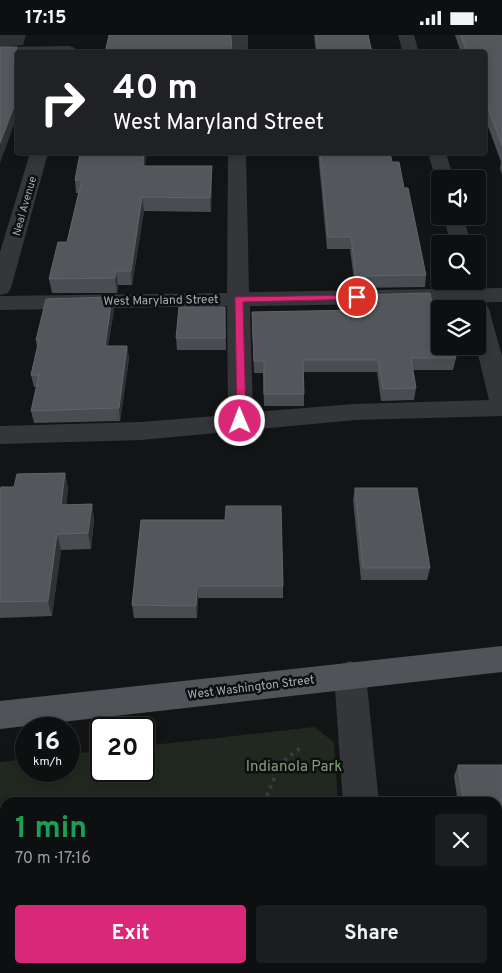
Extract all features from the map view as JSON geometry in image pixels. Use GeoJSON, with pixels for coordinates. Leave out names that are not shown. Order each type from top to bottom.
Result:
{"type":"FeatureCollection","features":[{"type":"Feature","properties":{"kind":"main road","name":"West Washington Street"},"geometry":{"type":"LineString","coordinates":[[0,715],[502,659]]}},
{"type":"Feature","properties":{"kind":"street"},"geometry":{"type":"LineString","coordinates":[[69,50],[73,35]]}},
{"type":"Feature","properties":{"kind":"street"},"geometry":{"type":"LineString","coordinates":[[240,35],[240,50]]}},
{"type":"Feature","properties":{"kind":"street"},"geometry":{"type":"LineString","coordinates":[[406,35],[409,50]]}},
{"type":"Feature","properties":{"kind":"street"},"geometry":{"type":"LineString","coordinates":[[0,52],[15,52]]}},
{"type":"Feature","properties":{"kind":"street","name":"Neal Avenue"},"geometry":{"type":"LineString","coordinates":[[0,288],[38,155]]}},
{"type":"Feature","properties":{"kind":"street"},"geometry":{"type":"LineString","coordinates":[[238,155],[236,204],[240,421]]}},
{"type":"Feature","properties":{"kind":"street"},"geometry":{"type":"LineString","coordinates":[[438,155],[442,170]]}},
{"type":"Feature","properties":{"kind":"street","name":"West Maryland Street"},"geometry":{"type":"LineString","coordinates":[[0,303],[239,299],[475,299],[502,295]]}},
{"type":"Feature","properties":{"kind":"street"},"geometry":{"type":"LineString","coordinates":[[475,299],[502,402]]}},
{"type":"Feature","properties":{"kind":"street"},"geometry":{"type":"LineString","coordinates":[[0,435],[142,431],[355,412],[502,408]]}},
{"type":"Feature","properties":{"kind":"street"},"geometry":{"type":"LineString","coordinates":[[350,675],[360,797]]}},
{"type":"Feature","properties":{"kind":"path"},"geometry":{"type":"LineString","coordinates":[[266,797],[280,764],[300,748]]}},
{"type":"Feature","properties":{"kind":"green space","name":"Indianola Park"},"geometry":{"type":"Polygon","coordinates":[[[314,727],[334,742],[338,797],[0,797],[0,762],[15,760],[15,782],[80,782],[80,753],[90,752],[90,782],[155,782],[155,745],[314,727]]]}},
{"type":"Feature","properties":{"kind":"building"},"geometry":{"type":"Polygon","coordinates":[[[109,35],[231,35],[232,50],[106,50],[109,35]]]}},
{"type":"Feature","properties":{"kind":"building"},"geometry":{"type":"Polygon","coordinates":[[[316,35],[368,35],[372,50],[318,50],[316,35]]]}},
{"type":"Feature","properties":{"kind":"building"},"geometry":{"type":"Polygon","coordinates":[[[461,35],[502,35],[502,145],[487,105],[487,50],[466,50],[461,35]]]}},
{"type":"Feature","properties":{"kind":"building"},"geometry":{"type":"Polygon","coordinates":[[[0,47],[17,47],[13,60],[15,60],[15,104],[0,143],[0,47]]]}},
{"type":"Feature","properties":{"kind":"building"},"geometry":{"type":"Polygon","coordinates":[[[80,155],[144,155],[144,166],[212,166],[210,198],[142,197],[131,271],[116,271],[115,278],[49,279],[58,242],[67,242],[82,180],[75,180],[80,155]]]}},
{"type":"Feature","properties":{"kind":"building"},"geometry":{"type":"Polygon","coordinates":[[[320,155],[390,155],[392,162],[399,162],[404,188],[408,188],[426,275],[356,276],[351,237],[328,237],[320,155]]]}},
{"type":"Feature","properties":{"kind":"building"},"geometry":{"type":"Polygon","coordinates":[[[430,293],[431,355],[455,355],[456,358],[411,358],[416,388],[383,389],[378,360],[303,360],[304,394],[264,394],[264,361],[254,361],[252,312],[360,310],[358,295],[430,293]]]}},
{"type":"Feature","properties":{"kind":"building"},"geometry":{"type":"Polygon","coordinates":[[[112,297],[105,346],[127,346],[119,408],[31,411],[39,375],[31,375],[39,340],[36,340],[46,299],[112,297]]]}},
{"type":"Feature","properties":{"kind":"building"},"geometry":{"type":"Polygon","coordinates":[[[179,307],[225,307],[225,338],[176,338],[179,307]]]}},
{"type":"Feature","properties":{"kind":"building"},"geometry":{"type":"Polygon","coordinates":[[[65,473],[61,505],[92,504],[88,533],[57,534],[48,601],[0,602],[1,487],[14,487],[17,474],[65,473]]]}},
{"type":"Feature","properties":{"kind":"building"},"geometry":{"type":"Polygon","coordinates":[[[355,488],[417,488],[430,568],[363,568],[355,488]]]}},
{"type":"Feature","properties":{"kind":"building"},"geometry":{"type":"Polygon","coordinates":[[[226,506],[281,506],[283,586],[197,586],[196,606],[132,605],[141,520],[225,520],[226,506]]]}},
{"type":"Feature","properties":{"kind":"building"},"geometry":{"type":"Polygon","coordinates":[[[458,765],[502,765],[502,797],[463,797],[458,765]]]}},
{"type":"Feature","properties":{"kind":"route"},"geometry":{"type":"LineString","coordinates":[[240,421],[239,299],[357,297]]}}]}
